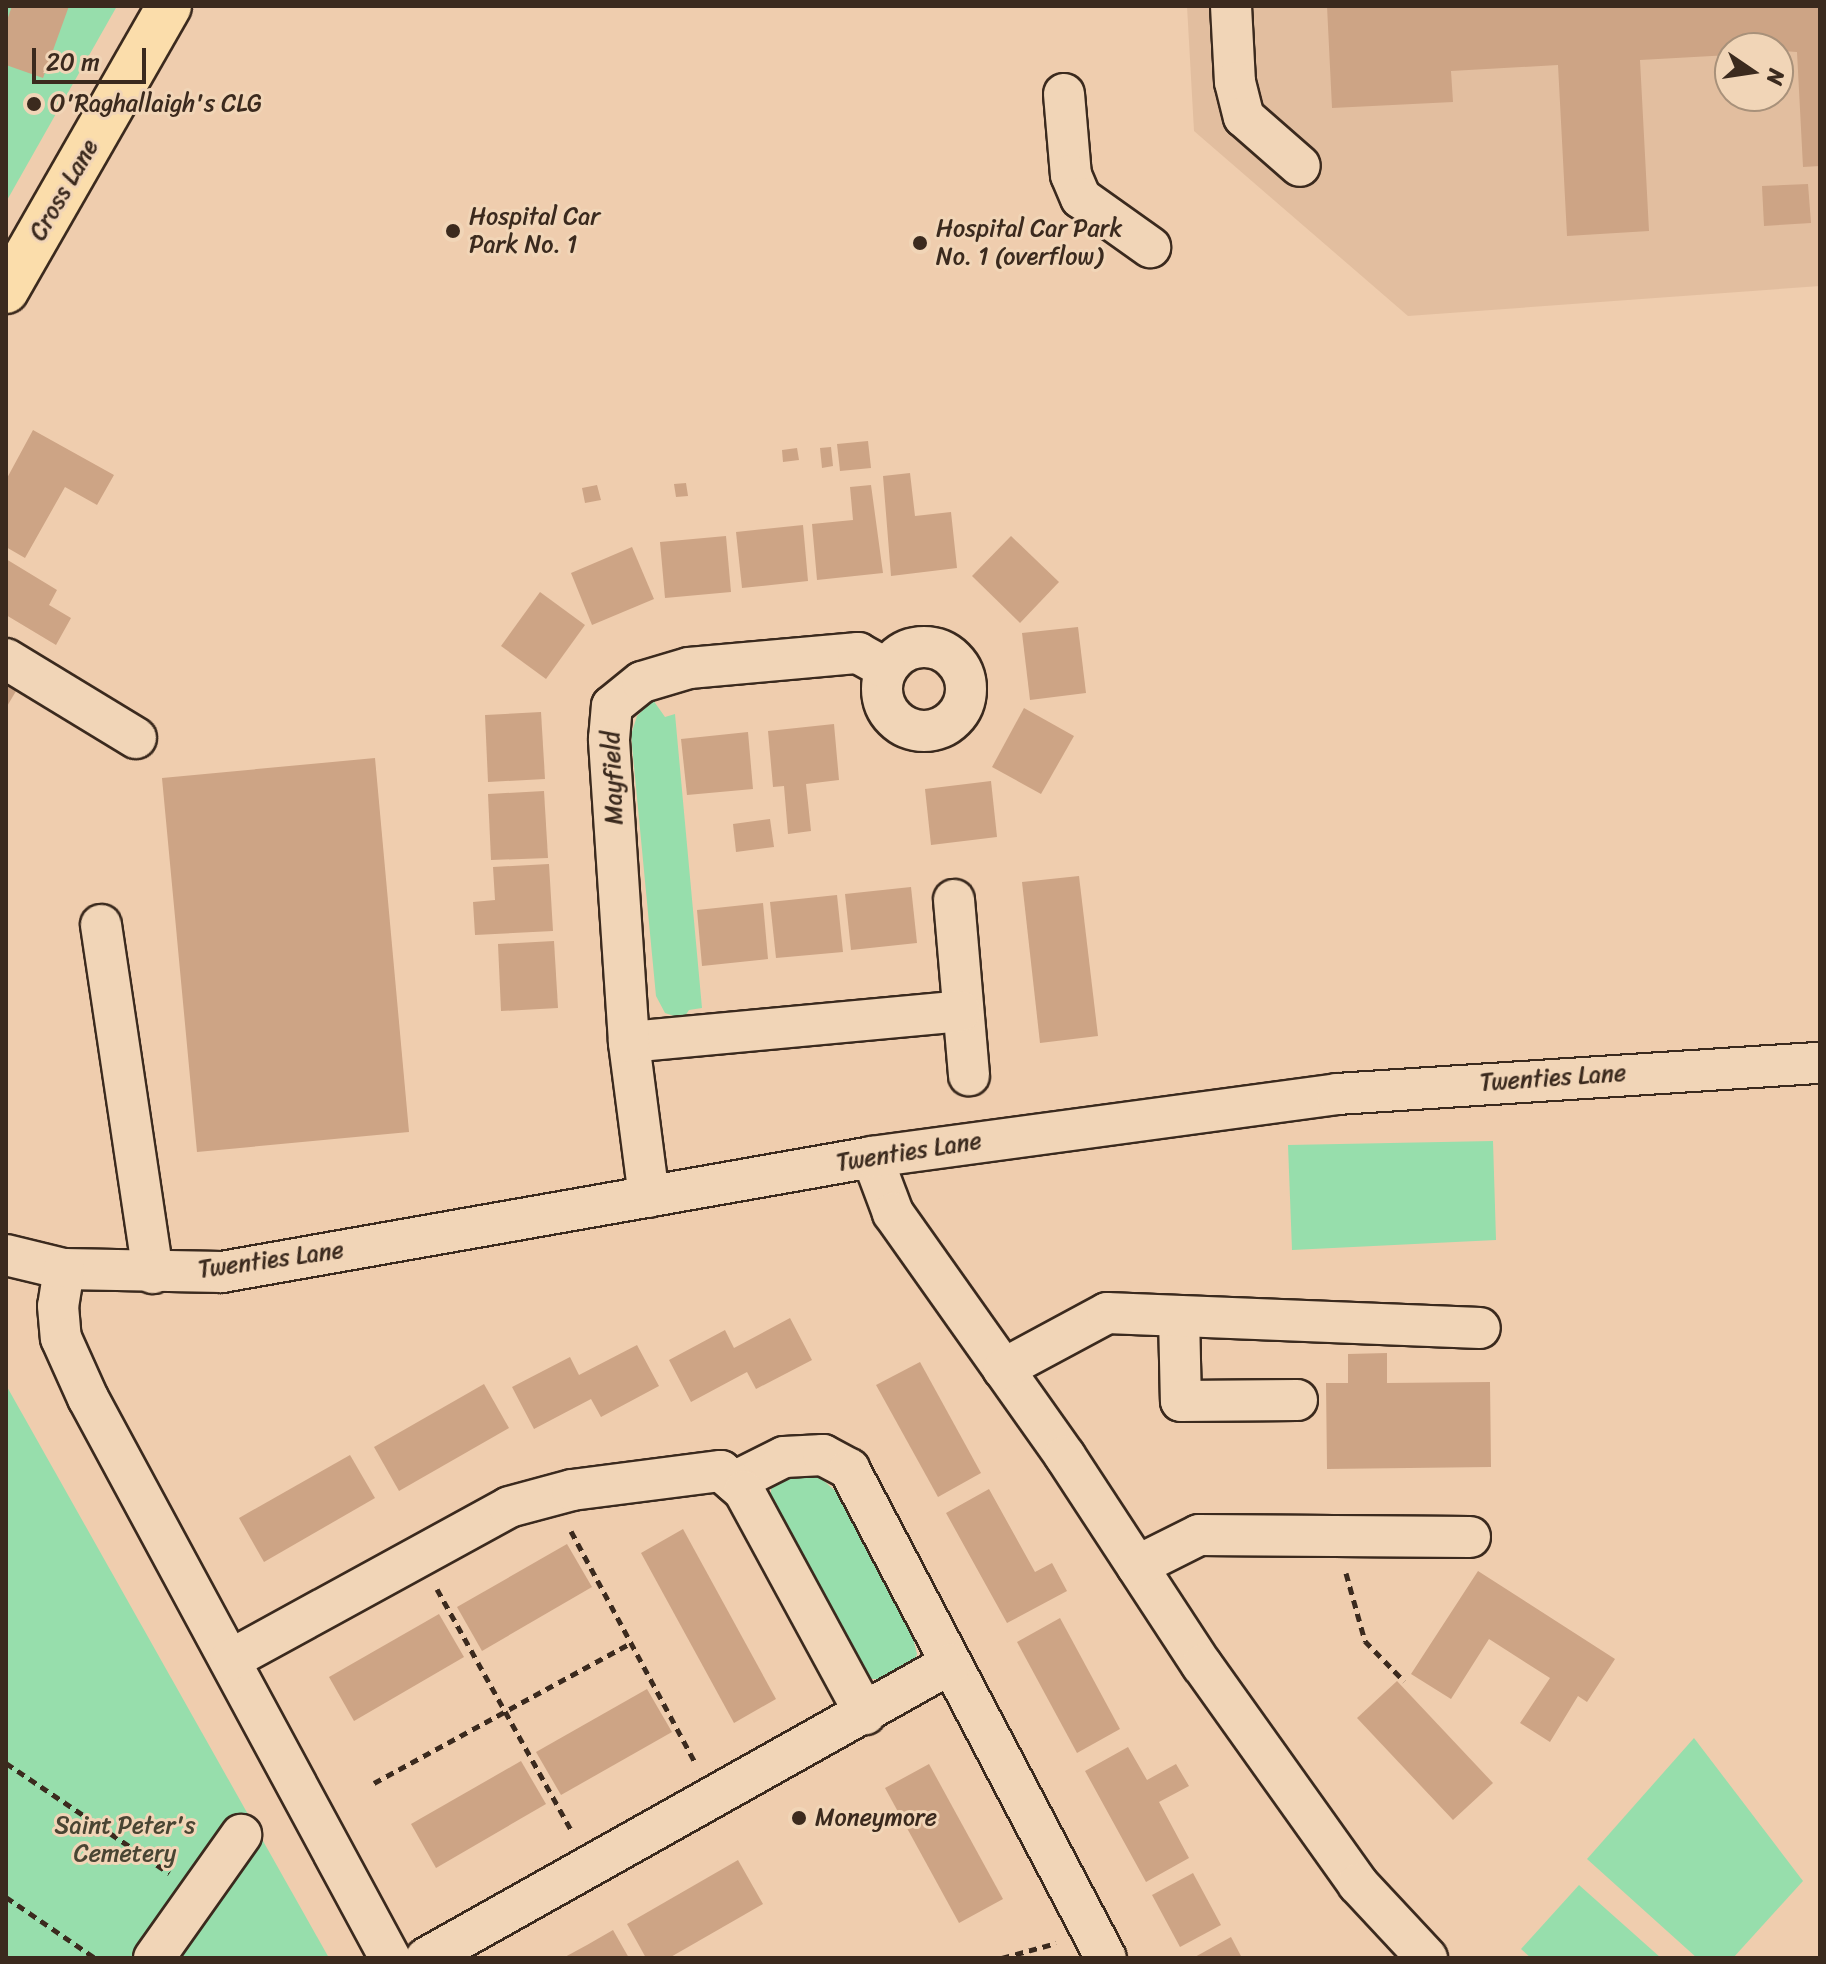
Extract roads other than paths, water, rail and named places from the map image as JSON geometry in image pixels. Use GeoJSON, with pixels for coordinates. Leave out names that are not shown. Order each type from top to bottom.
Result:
{"type":"FeatureCollection","features":[{"type":"Feature","properties":{"kind":"main road","name":"Cross Lane"},"geometry":{"type":"LineString","coordinates":[[6,291],[169,6]]}},
{"type":"Feature","properties":{"kind":"street"},"geometry":{"type":"LineString","coordinates":[[1231,6],[1235,82],[1244,117],[1300,166]]}},
{"type":"Feature","properties":{"kind":"street"},"geometry":{"type":"LineString","coordinates":[[1064,94],[1071,175],[1081,198],[1150,247]]}},
{"type":"Feature","properties":{"kind":"street","name":"Mayfield"},"geometry":{"type":"LineString","coordinates":[[649,1197],[629,1042],[609,739],[612,706],[642,682],[689,668],[858,653],[885,668]]}},
{"type":"Feature","properties":{"kind":"street"},"geometry":{"type":"LineString","coordinates":[[6,659],[136,738]]}},
{"type":"Feature","properties":{"kind":"street"},"geometry":{"type":"LineString","coordinates":[[954,900],[961,1011],[969,1075]]}},
{"type":"Feature","properties":{"kind":"street"},"geometry":{"type":"LineString","coordinates":[[101,925],[153,1273]]}},
{"type":"Feature","properties":{"kind":"street"},"geometry":{"type":"LineString","coordinates":[[629,1042],[961,1011]]}},
{"type":"Feature","properties":{"kind":"street","name":"Twenties Lane"},"geometry":{"type":"LineString","coordinates":[[6,1255],[64,1269],[222,1272],[872,1157],[1337,1094],[1820,1063]]}},
{"type":"Feature","properties":{"kind":"street"},"geometry":{"type":"LineString","coordinates":[[872,1157],[893,1213],[1137,1566],[1358,1884],[1427,1958]]}},
{"type":"Feature","properties":{"kind":"street"},"geometry":{"type":"LineString","coordinates":[[64,1269],[58,1306],[61,1338],[390,1958]]}},
{"type":"Feature","properties":{"kind":"street"},"geometry":{"type":"LineString","coordinates":[[1003,1369],[1107,1313],[1480,1328]]}},
{"type":"Feature","properties":{"kind":"street"},"geometry":{"type":"LineString","coordinates":[[1179,1316],[1181,1401],[1297,1400]]}},
{"type":"Feature","properties":{"kind":"street"},"geometry":{"type":"LineString","coordinates":[[734,1482],[784,1457],[823,1455],[849,1469],[1099,1945]]}},
{"type":"Feature","properties":{"kind":"street"},"geometry":{"type":"LineString","coordinates":[[230,1660],[509,1507],[551,1495],[721,1471],[744,1491],[865,1714]]}},
{"type":"Feature","properties":{"kind":"street"},"geometry":{"type":"LineString","coordinates":[[1137,1566],[1199,1535],[1470,1537]]}},
{"type":"Feature","properties":{"kind":"street"},"geometry":{"type":"LineString","coordinates":[[426,1958],[950,1664]]}},
{"type":"Feature","properties":{"kind":"street"},"geometry":{"type":"LineString","coordinates":[[154,1958],[241,1835]]}},
{"type":"Feature","properties":{"kind":"place","name":"O'Raghallaigh's CLG"},"geometry":{"type":"Point","coordinates":[34,104]}},
{"type":"Feature","properties":{"kind":"place","name":"Hospital Car Park No. 1"},"geometry":{"type":"Point","coordinates":[453,231]}},
{"type":"Feature","properties":{"kind":"place","name":"Hospital Car Park No. 1 (overflow)"},"geometry":{"type":"Point","coordinates":[920,243]}},
{"type":"Feature","properties":{"kind":"place","name":"Moneymore"},"geometry":{"type":"Point","coordinates":[799,1818]}},
{"type":"Feature","properties":{"kind":"park label","name":"Saint Peter's Cemetery"},"geometry":{"type":"Point","coordinates":[125,1840]}}]}
